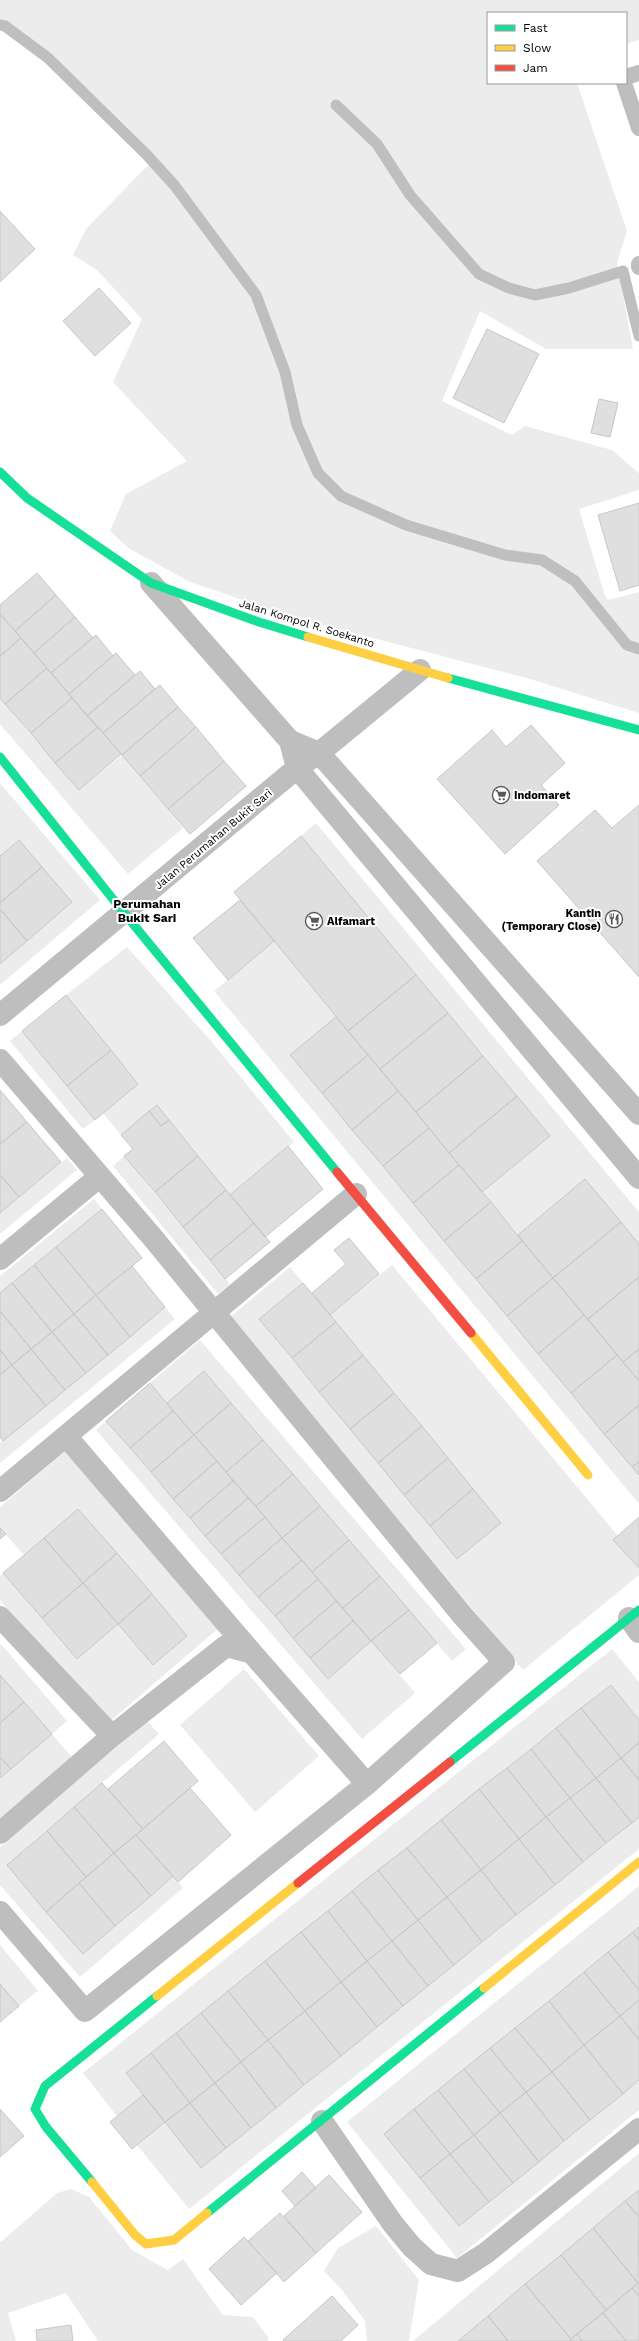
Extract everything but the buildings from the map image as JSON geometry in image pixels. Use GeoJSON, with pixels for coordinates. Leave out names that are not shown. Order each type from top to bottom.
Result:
{"type":"FeatureCollection","features":[{"type":"Feature","properties":{"kind":"street","name":"Jalan Kompol R. Soekanto"},"geometry":{"type":"LineString","coordinates":[[0,472],[27,498],[151,583],[259,622],[420,670],[639,730]]}},
{"type":"Feature","properties":{"kind":"street"},"geometry":{"type":"LineString","coordinates":[[151,583],[290,740],[319,753],[639,1114]]}},
{"type":"Feature","properties":{"kind":"street","name":"Jalan Perumahan Bukit Sari"},"geometry":{"type":"LineString","coordinates":[[0,1015],[297,768],[319,753],[420,670]]}},
{"type":"Feature","properties":{"kind":"street"},"geometry":{"type":"LineString","coordinates":[[290,740],[297,768],[639,1178]]}},
{"type":"Feature","properties":{"kind":"street"},"geometry":{"type":"LineString","coordinates":[[0,757],[124,913],[588,1475]]}},
{"type":"Feature","properties":{"kind":"street"},"geometry":{"type":"LineString","coordinates":[[0,1060],[153,1238],[463,1616],[504,1662],[367,1784],[85,2011],[0,1912]]}},
{"type":"Feature","properties":{"kind":"street"},"geometry":{"type":"LineString","coordinates":[[0,1258],[99,1177]]}},
{"type":"Feature","properties":{"kind":"street"},"geometry":{"type":"LineString","coordinates":[[0,1491],[356,1194]]}},
{"type":"Feature","properties":{"kind":"street"},"geometry":{"type":"LineString","coordinates":[[66,1436],[252,1653],[367,1784]]}},
{"type":"Feature","properties":{"kind":"street"},"geometry":{"type":"LineString","coordinates":[[0,1617],[112,1736]]}},
{"type":"Feature","properties":{"kind":"street"},"geometry":{"type":"LineString","coordinates":[[636,1620],[45,2086],[35,2109],[46,2127],[134,2235],[146,2244],[174,2240],[639,1862]]}},
{"type":"Feature","properties":{"kind":"street"},"geometry":{"type":"LineString","coordinates":[[0,1833],[112,1736],[226,1646],[252,1653]]}},
{"type":"Feature","properties":{"kind":"street"},"geometry":{"type":"LineString","coordinates":[[322,2121],[393,2224],[412,2246],[431,2264],[458,2271],[486,2253],[639,2129]]}},
{"type":"Feature","properties":{"kind":"lane"},"geometry":{"type":"LineString","coordinates":[[627,77],[639,72]]}},
{"type":"Feature","properties":{"kind":"lane"},"geometry":{"type":"LineString","coordinates":[[624,84],[639,128]]}},
{"type":"Feature","properties":{"kind":"shaded area"},"geometry":{"type":"Polygon","coordinates":[[[0,0],[639,0],[639,40],[627,44],[627,12],[487,12],[487,84],[577,84],[627,231],[617,263],[633,349],[546,349],[480,311],[442,401],[512,435],[525,426],[612,450],[639,473],[639,490],[579,509],[605,596],[608,600],[639,592],[639,713],[530,679],[285,615],[188,581],[128,548],[110,531],[126,494],[187,461],[113,382],[142,319],[97,270],[73,255],[86,229],[145,168],[158,159],[122,122],[66,70],[6,21],[0,22],[0,0]]]}},
{"type":"Feature","properties":{"kind":"shaded area"},"geometry":{"type":"Polygon","coordinates":[[[0,698],[79,790],[122,755],[183,828],[128,874],[0,724],[0,698]]]}},
{"type":"Feature","properties":{"kind":"shaded area"},"geometry":{"type":"Polygon","coordinates":[[[0,783],[100,900],[0,985],[0,964],[72,902],[18,840],[0,856],[0,783]]]}},
{"type":"Feature","properties":{"kind":"shaded area"},"geometry":{"type":"Polygon","coordinates":[[[316,823],[639,1212],[639,1244],[585,1179],[518,1235],[482,1192],[549,1136],[301,836],[316,823]]]}},
{"type":"Feature","properties":{"kind":"shaded area"},"geometry":{"type":"Polygon","coordinates":[[[274,941],[336,1017],[290,1055],[639,1475],[639,1504],[214,991],[274,941]]]}},
{"type":"Feature","properties":{"kind":"shaded area"},"geometry":{"type":"Polygon","coordinates":[[[127,947],[210,1040],[294,1142],[230,1195],[156,1105],[121,1135],[103,1113],[138,1083],[66,995],[127,947]]]}},
{"type":"Feature","properties":{"kind":"shaded area"},"geometry":{"type":"Polygon","coordinates":[[[22,1031],[95,1120],[83,1129],[10,1041],[22,1031]]]}},
{"type":"Feature","properties":{"kind":"shaded area"},"geometry":{"type":"Polygon","coordinates":[[[124,1156],[230,1284],[218,1294],[113,1166],[124,1156]]]}},
{"type":"Feature","properties":{"kind":"shaded area"},"geometry":{"type":"Polygon","coordinates":[[[67,1158],[77,1170],[0,1234],[0,1213],[67,1158]]]}},
{"type":"Feature","properties":{"kind":"shaded area"},"geometry":{"type":"Polygon","coordinates":[[[94,1199],[102,1209],[0,1293],[0,1276],[94,1199]]]}},
{"type":"Feature","properties":{"kind":"shaded area"},"geometry":{"type":"Polygon","coordinates":[[[392,1265],[618,1536],[639,1568],[639,1575],[523,1670],[230,1317],[290,1267],[303,1283],[259,1319],[457,1559],[501,1523],[330,1315],[392,1265]]]}},
{"type":"Feature","properties":{"kind":"shaded area"},"geometry":{"type":"Polygon","coordinates":[[[165,1307],[175,1319],[0,1463],[0,1443],[165,1307]]]}},
{"type":"Feature","properties":{"kind":"shaded area"},"geometry":{"type":"Polygon","coordinates":[[[200,1340],[466,1649],[452,1661],[204,1371],[167,1403],[150,1383],[200,1340]]]}},
{"type":"Feature","properties":{"kind":"shaded area"},"geometry":{"type":"Polygon","coordinates":[[[106,1421],[328,1678],[371,1641],[415,1693],[362,1739],[96,1430],[106,1421]]]}},
{"type":"Feature","properties":{"kind":"shaded area"},"geometry":{"type":"Polygon","coordinates":[[[75,1443],[228,1620],[107,1724],[0,1600],[0,1576],[3,1573],[77,1659],[118,1624],[153,1665],[187,1636],[78,1509],[24,1555],[0,1528],[0,1507],[75,1443]]]}},
{"type":"Feature","properties":{"kind":"shaded area"},"geometry":{"type":"Polygon","coordinates":[[[0,1643],[67,1721],[52,1734],[75,1761],[0,1827],[0,1778],[51,1734],[0,1675],[0,1643]]]}},
{"type":"Feature","properties":{"kind":"shaded area"},"geometry":{"type":"Polygon","coordinates":[[[612,1649],[639,1682],[639,1720],[610,1685],[126,2073],[143,2095],[117,2116],[83,2073],[612,1649]]]}},
{"type":"Feature","properties":{"kind":"shaded area"},"geometry":{"type":"Polygon","coordinates":[[[244,1669],[319,1756],[255,1812],[180,1725],[244,1669]]]}},
{"type":"Feature","properties":{"kind":"shaded area"},"geometry":{"type":"Polygon","coordinates":[[[147,1721],[159,1734],[7,1865],[83,1954],[173,1876],[183,1888],[80,1977],[0,1885],[0,1847],[147,1721]]]}},
{"type":"Feature","properties":{"kind":"shaded area"},"geometry":{"type":"Polygon","coordinates":[[[639,1817],[639,1849],[189,2209],[137,2145],[165,2122],[201,2168],[639,1817]]]}},
{"type":"Feature","properties":{"kind":"shaded area"},"geometry":{"type":"Polygon","coordinates":[[[639,1886],[639,1928],[384,2134],[459,2226],[639,2081],[639,2110],[457,2258],[347,2122],[639,1886]]]}},
{"type":"Feature","properties":{"kind":"shaded area"},"geometry":{"type":"Polygon","coordinates":[[[0,1945],[38,1991],[19,2006],[0,1984],[0,1945]]]}},
{"type":"Feature","properties":{"kind":"shaded area"},"geometry":{"type":"Polygon","coordinates":[[[639,2153],[639,2190],[458,2341],[413,2341],[639,2153]]]}},
{"type":"Feature","properties":{"kind":"shaded area"},"geometry":{"type":"Polygon","coordinates":[[[71,2189],[89,2197],[132,2250],[168,2270],[183,2259],[223,2315],[253,2317],[268,2337],[268,2341],[98,2341],[66,2293],[8,2313],[16,2341],[0,2341],[0,2241],[1,2242],[57,2193],[71,2189]]]}},
{"type":"Feature","properties":{"kind":"shaded area"},"geometry":{"type":"Polygon","coordinates":[[[376,2226],[419,2280],[409,2341],[367,2341],[365,2321],[342,2290],[324,2271],[338,2248],[376,2226]]]}},
{"type":"Feature","properties":{"kind":"waterway"},"geometry":{"type":"LineString","coordinates":[[0,25],[5,26],[48,58],[146,154],[175,186],[256,295],[285,372],[297,425],[318,473],[341,496],[406,525],[505,555],[542,560],[575,581],[627,645],[639,649]]}},
{"type":"Feature","properties":{"kind":"waterway"},"geometry":{"type":"LineString","coordinates":[[336,105],[377,144],[410,195],[479,274],[509,288],[535,295],[569,288],[623,271],[639,336]]}},
{"type":"Feature","properties":{"kind":"traffic: fast"},"geometry":{"type":"LineString","coordinates":[[0,472],[27,498],[151,583],[259,622],[308,637]]}},
{"type":"Feature","properties":{"kind":"traffic: fast"},"geometry":{"type":"LineString","coordinates":[[448,678],[639,730]]}},
{"type":"Feature","properties":{"kind":"traffic: fast"},"geometry":{"type":"LineString","coordinates":[[0,757],[124,913],[337,1172]]}},
{"type":"Feature","properties":{"kind":"traffic: fast"},"geometry":{"type":"LineString","coordinates":[[450,1762],[639,1610]]}},
{"type":"Feature","properties":{"kind":"traffic: fast"},"geometry":{"type":"LineString","coordinates":[[207,2213],[484,1988]]}},
{"type":"Feature","properties":{"kind":"traffic: fast"},"geometry":{"type":"LineString","coordinates":[[92,2182],[46,2127],[35,2109],[45,2086],[157,1996]]}},
{"type":"Feature","properties":{"kind":"traffic: slow"},"geometry":{"type":"LineString","coordinates":[[308,637],[448,678]]}},
{"type":"Feature","properties":{"kind":"traffic: slow"},"geometry":{"type":"LineString","coordinates":[[471,1333],[588,1475]]}},
{"type":"Feature","properties":{"kind":"traffic: slow"},"geometry":{"type":"LineString","coordinates":[[484,1988],[639,1862]]}},
{"type":"Feature","properties":{"kind":"traffic: slow"},"geometry":{"type":"LineString","coordinates":[[157,1996],[298,1883]]}},
{"type":"Feature","properties":{"kind":"traffic: slow"},"geometry":{"type":"LineString","coordinates":[[92,2182],[135,2235],[146,2244],[174,2240],[207,2213]]}},
{"type":"Feature","properties":{"kind":"traffic: jam"},"geometry":{"type":"LineString","coordinates":[[337,1172],[471,1333]]}},
{"type":"Feature","properties":{"kind":"traffic: jam"},"geometry":{"type":"LineString","coordinates":[[298,1883],[450,1762]]}},
{"type":"Feature","properties":{"kind":"place","name":"Indomaret"},"geometry":{"type":"Point","coordinates":[501,795]}},
{"type":"Feature","properties":{"kind":"place","name":"Kantin (Temporary Close)"},"geometry":{"type":"Point","coordinates":[614,919]}},
{"type":"Feature","properties":{"kind":"place","name":"Alfamart"},"geometry":{"type":"Point","coordinates":[314,921]}},
{"type":"Feature","properties":{"kind":"district","name":"Perumahan Bukit Sari"},"geometry":{"type":"Point","coordinates":[147,911]}}]}
